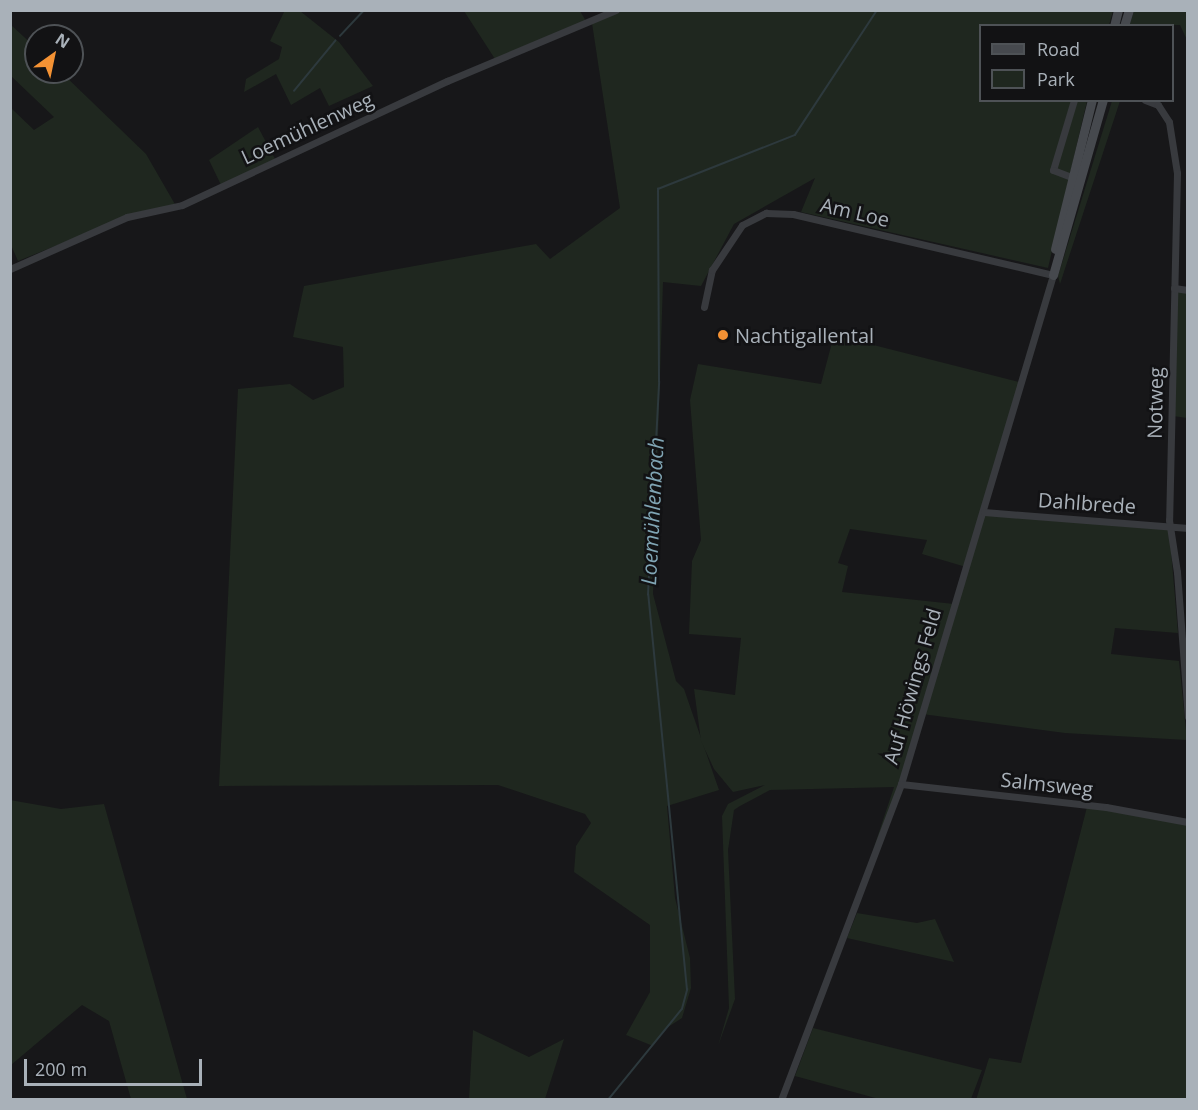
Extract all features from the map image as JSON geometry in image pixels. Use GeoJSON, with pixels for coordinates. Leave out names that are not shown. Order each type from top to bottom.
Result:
{"type":"FeatureCollection","features":[{"type":"Feature","properties":{"kind":"main road","name":"Auf Höwings Feld"},"geometry":{"type":"LineString","coordinates":[[1053,275],[1075,178],[1099,102]]}},
{"type":"Feature","properties":{"kind":"street","name":"Loemühlenweg"},"geometry":{"type":"LineString","coordinates":[[10,269],[127,217],[182,205],[447,81],[616,10]]}},
{"type":"Feature","properties":{"kind":"street"},"geometry":{"type":"LineString","coordinates":[[1073,102],[1053,170],[1075,178]]}},
{"type":"Feature","properties":{"kind":"street","name":"Notweg"},"geometry":{"type":"LineString","coordinates":[[1148,102],[1164,112],[1173,143],[1178,202],[1174,288],[1170,526],[1188,717]]}},
{"type":"Feature","properties":{"kind":"street","name":"Am Loe"},"geometry":{"type":"LineString","coordinates":[[704,307],[712,270],[742,225],[766,213],[793,214],[1053,275]]}},
{"type":"Feature","properties":{"kind":"street","name":"Auf Höwings Feld"},"geometry":{"type":"LineString","coordinates":[[781,1100],[901,784],[1053,275]]}},
{"type":"Feature","properties":{"kind":"street"},"geometry":{"type":"LineString","coordinates":[[1174,288],[1188,290]]}},
{"type":"Feature","properties":{"kind":"street","name":"Dahlbrede"},"geometry":{"type":"LineString","coordinates":[[984,512],[1188,528]]}},
{"type":"Feature","properties":{"kind":"street","name":"Salmsweg"},"geometry":{"type":"LineString","coordinates":[[901,784],[1106,807],[1188,822]]}},
{"type":"Feature","properties":{"kind":"green space"},"geometry":{"type":"Polygon","coordinates":[[[285,10],[300,11],[339,42],[373,86],[329,106],[320,88],[291,105],[276,74],[244,92],[246,79],[279,59],[282,47],[270,41],[285,10]]]}},
{"type":"Feature","properties":{"kind":"green space"},"geometry":{"type":"Polygon","coordinates":[[[624,10],[1113,11],[1109,24],[979,24],[979,102],[1087,102],[1048,268],[801,212],[815,178],[734,224],[701,286],[663,282],[653,594],[676,681],[684,689],[719,790],[667,806],[675,898],[690,958],[691,988],[682,1018],[665,1029],[653,1046],[626,1035],[650,992],[650,925],[574,872],[576,846],[591,823],[585,814],[498,785],[219,786],[238,389],[290,384],[313,400],[344,387],[343,347],[293,337],[304,286],[536,244],[550,259],[620,208],[592,23],[624,10]]]}},
{"type":"Feature","properties":{"kind":"green space"},"geometry":{"type":"Polygon","coordinates":[[[464,11],[580,11],[586,21],[495,59],[464,11]]]}},
{"type":"Feature","properties":{"kind":"green space"},"geometry":{"type":"Polygon","coordinates":[[[1134,11],[1187,11],[1187,40],[1180,25],[1130,24],[1134,11]]]}},
{"type":"Feature","properties":{"kind":"green space"},"geometry":{"type":"Polygon","coordinates":[[[10,24],[24,37],[24,84],[73,84],[146,154],[176,206],[127,217],[18,261],[11,245],[11,108],[34,130],[54,117],[11,76],[10,24]]]}},
{"type":"Feature","properties":{"kind":"green space"},"geometry":{"type":"Polygon","coordinates":[[[1112,102],[1120,102],[1060,284],[1058,276],[1112,102]]]}},
{"type":"Feature","properties":{"kind":"green space"},"geometry":{"type":"Polygon","coordinates":[[[258,127],[275,159],[221,185],[209,160],[258,127]]]}},
{"type":"Feature","properties":{"kind":"green space"},"geometry":{"type":"Polygon","coordinates":[[[1177,292],[1187,292],[1187,418],[1173,416],[1177,292]]]}},
{"type":"Feature","properties":{"kind":"green space"},"geometry":{"type":"Polygon","coordinates":[[[834,335],[1023,383],[984,511],[1169,527],[1178,633],[1115,628],[1111,654],[1179,661],[1187,740],[1065,733],[922,714],[901,784],[873,850],[894,787],[770,790],[740,806],[734,810],[728,850],[735,999],[718,1046],[729,1008],[722,816],[728,804],[765,785],[733,792],[714,769],[701,741],[694,689],[735,695],[741,638],[689,634],[692,561],[701,540],[690,400],[698,364],[821,384],[834,335]],[[850,529],[838,563],[848,566],[842,592],[954,604],[966,567],[922,554],[927,540],[850,529]]]}},
{"type":"Feature","properties":{"kind":"green space"},"geometry":{"type":"Polygon","coordinates":[[[10,800],[61,809],[104,804],[187,1099],[131,1099],[109,1021],[82,1005],[11,1065],[10,800]]]}},
{"type":"Feature","properties":{"kind":"green space"},"geometry":{"type":"Polygon","coordinates":[[[1087,807],[1187,825],[1187,1099],[976,1100],[989,1058],[1021,1063],[1087,807]]]}},
{"type":"Feature","properties":{"kind":"green space"},"geometry":{"type":"Polygon","coordinates":[[[857,913],[917,923],[935,919],[954,962],[847,938],[857,913]]]}},
{"type":"Feature","properties":{"kind":"green space"},"geometry":{"type":"Polygon","coordinates":[[[813,1028],[982,1070],[971,1099],[879,1099],[795,1076],[813,1028]]]}},
{"type":"Feature","properties":{"kind":"green space"},"geometry":{"type":"Polygon","coordinates":[[[473,1030],[529,1057],[564,1039],[545,1099],[469,1099],[473,1030]]]}},
{"type":"Feature","properties":{"kind":"waterway"},"geometry":{"type":"LineString","coordinates":[[340,36],[364,10]]}},
{"type":"Feature","properties":{"kind":"waterway","name":"Loemühlenbach"},"geometry":{"type":"LineString","coordinates":[[608,1100],[682,1009],[687,990],[648,595],[659,382],[658,189],[795,135],[877,10]]}},
{"type":"Feature","properties":{"kind":"waterway"},"geometry":{"type":"LineString","coordinates":[[294,91],[335,41]]}},
{"type":"Feature","properties":{"kind":"place","name":"Nachtigallental"},"geometry":{"type":"Point","coordinates":[723,335]}}]}
